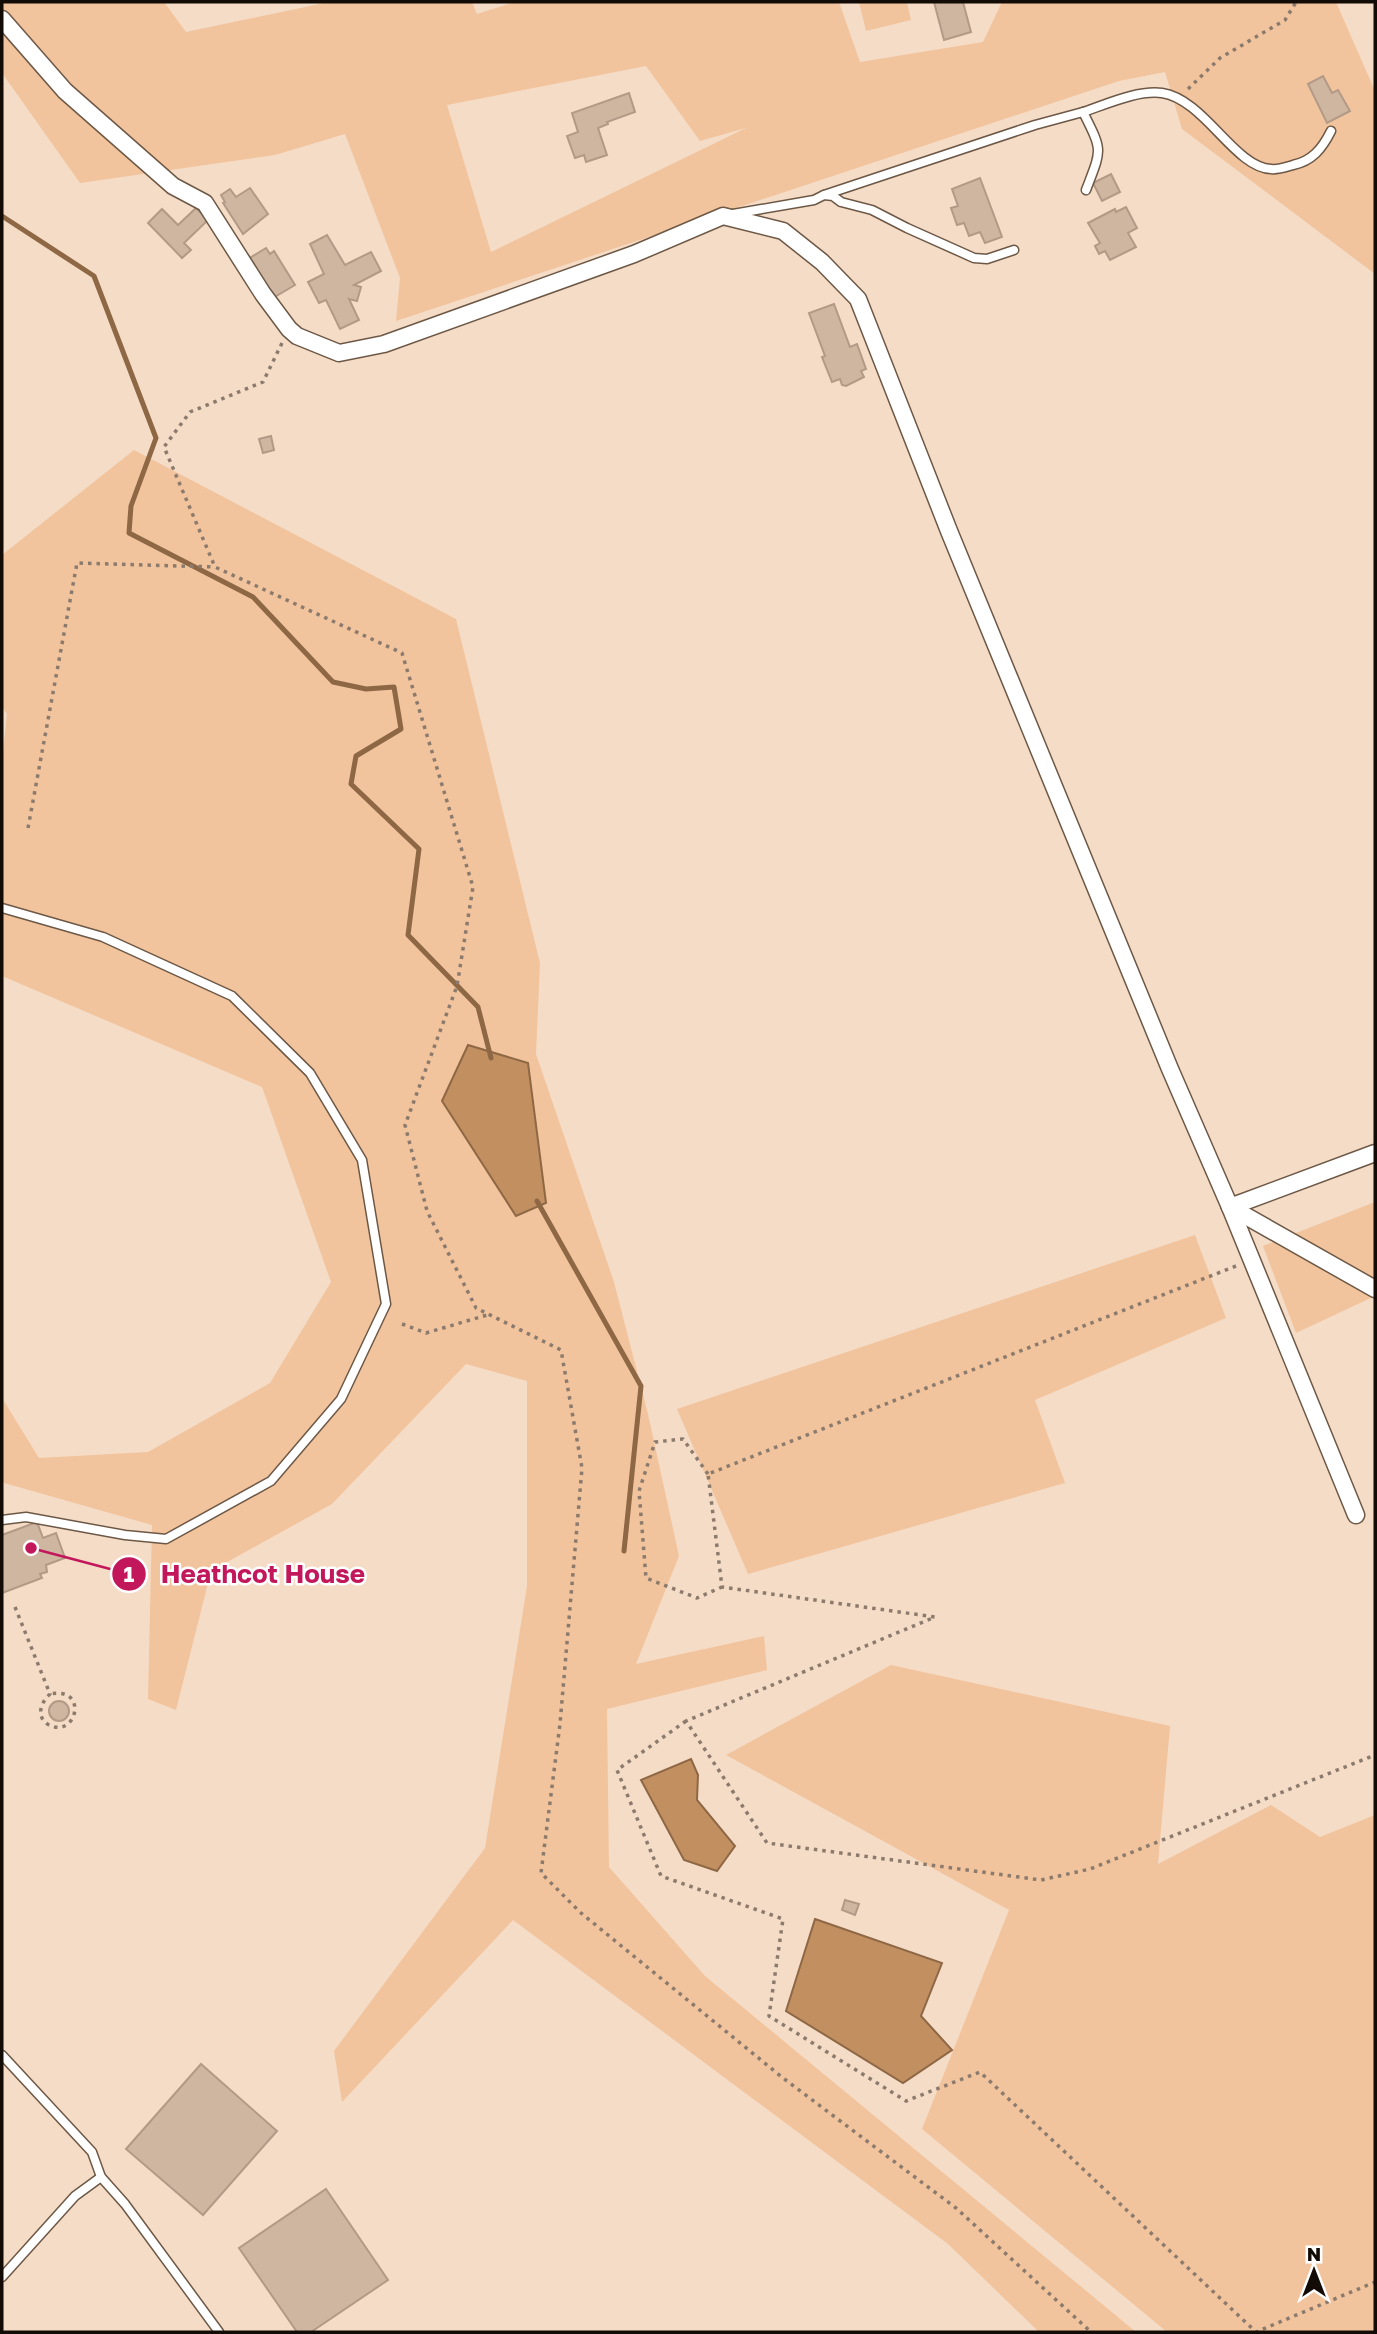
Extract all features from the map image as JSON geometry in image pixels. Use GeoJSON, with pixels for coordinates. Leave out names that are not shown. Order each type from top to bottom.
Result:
{"type":"FeatureCollection","features":[{"type":"Feature","properties":{"kind":"street"},"geometry":{"type":"LineString","coordinates":[[2,19],[65,91],[173,186],[205,203],[263,294],[289,329],[297,336],[339,353],[384,344],[634,254],[723,216],[783,230],[822,262],[858,299],[964,569],[1170,1069],[1294,1359],[1356,1515]]}},
{"type":"Feature","properties":{"kind":"street"},"geometry":{"type":"LineString","coordinates":[[1230,1207],[1375,1153]]}},
{"type":"Feature","properties":{"kind":"street"},"geometry":{"type":"LineString","coordinates":[[1230,1207],[1375,1289]]}},
{"type":"Feature","properties":{"kind":"lane"},"geometry":{"type":"LineString","coordinates":[[723,216],[814,200],[1035,125],[1148,93],[1164,93],[1194,108],[1242,155],[1259,167],[1272,170],[1307,162],[1324,146],[1331,131]]}},
{"type":"Feature","properties":{"kind":"lane"},"geometry":{"type":"LineString","coordinates":[[1083,112],[1099,143],[1100,154],[1086,190]]}},
{"type":"Feature","properties":{"kind":"lane"},"geometry":{"type":"LineString","coordinates":[[824,195],[872,210],[974,258],[987,259],[1014,250]]}},
{"type":"Feature","properties":{"kind":"lane"},"geometry":{"type":"LineString","coordinates":[[2,908],[103,937],[232,996],[310,1073],[362,1160],[386,1304],[341,1399],[271,1481],[259,1488],[166,1539],[125,1535],[26,1517],[2,1520]]}},
{"type":"Feature","properties":{"kind":"lane"},"geometry":{"type":"LineString","coordinates":[[2,2055],[92,2152],[101,2177],[125,2204],[219,2332]]}},
{"type":"Feature","properties":{"kind":"lane"},"geometry":{"type":"LineString","coordinates":[[2,2277],[75,2196],[101,2177]]}},
{"type":"Feature","properties":{"kind":"path"},"geometry":{"type":"LineString","coordinates":[[1177,100],[1220,58],[1285,20],[1296,2]]}},
{"type":"Feature","properties":{"kind":"path"},"geometry":{"type":"LineString","coordinates":[[215,567],[164,447],[190,412],[263,382],[289,329]]}},
{"type":"Feature","properties":{"kind":"path"},"geometry":{"type":"LineString","coordinates":[[28,828],[77,563],[215,567],[402,653],[473,887],[457,986],[405,1125],[427,1211],[476,1308],[561,1350],[582,1468],[560,1724],[541,1873],[581,1913],[783,2078],[956,2208],[1091,2332]]}},
{"type":"Feature","properties":{"kind":"path"},"geometry":{"type":"LineString","coordinates":[[708,1474],[1251,1261]]}},
{"type":"Feature","properties":{"kind":"path"},"geometry":{"type":"LineString","coordinates":[[402,1324],[426,1333],[489,1314]]}},
{"type":"Feature","properties":{"kind":"path"},"geometry":{"type":"LineString","coordinates":[[722,1587],[708,1474],[683,1439],[655,1442],[639,1491],[646,1578],[697,1598],[722,1587],[935,1617],[686,1721],[617,1770],[661,1875],[783,1919],[769,2016],[906,2101],[980,2072],[1256,2332],[1375,2282]]}},
{"type":"Feature","properties":{"kind":"path"},"geometry":{"type":"LineString","coordinates":[[15,1607],[50,1693]]}},
{"type":"Feature","properties":{"kind":"path"},"geometry":{"type":"LineString","coordinates":[[50,1693],[66,1694],[75,1707],[71,1722],[63,1727],[53,1727],[45,1722],[40,1713],[42,1701],[50,1693]]}},
{"type":"Feature","properties":{"kind":"path"},"geometry":{"type":"LineString","coordinates":[[686,1721],[767,1843],[1041,1880],[1090,1869],[1375,1755]]}},
{"type":"Feature","properties":{"kind":"shaded area"},"geometry":{"type":"Polygon","coordinates":[[[2,2],[164,2],[186,32],[329,2],[472,2],[477,14],[515,2],[839,2],[860,62],[983,42],[1002,2],[1336,2],[1375,91],[1375,274],[1182,129],[1165,72],[1119,81],[396,321],[400,278],[345,134],[275,155],[80,183],[2,73],[2,2]],[[646,66],[447,105],[491,252],[746,128],[700,141],[646,66]]]}},
{"type":"Feature","properties":{"kind":"shaded area"},"geometry":{"type":"Polygon","coordinates":[[[859,2],[907,2],[911,20],[866,31],[859,2]]]}},
{"type":"Feature","properties":{"kind":"shaded area"},"geometry":{"type":"Polygon","coordinates":[[[134,450],[456,619],[540,963],[536,1054],[614,1282],[648,1414],[679,1556],[636,1664],[764,1636],[767,1670],[607,1709],[609,1867],[705,1976],[1136,2332],[1039,2332],[948,2244],[513,1920],[342,2102],[334,2051],[485,1848],[527,1586],[527,1381],[466,1364],[332,1504],[211,1571],[176,1710],[148,1699],[152,1525],[4,1483],[2,1398],[39,1458],[148,1452],[270,1383],[331,1282],[262,1087],[2,976],[2,763],[7,714],[2,707],[2,555],[134,450]]]}},
{"type":"Feature","properties":{"kind":"shaded area"},"geometry":{"type":"Polygon","coordinates":[[[468,1045],[528,1063],[546,1203],[516,1216],[442,1101],[468,1045]]]}},
{"type":"Feature","properties":{"kind":"shaded area"},"geometry":{"type":"Polygon","coordinates":[[[1375,1202],[1375,1296],[1296,1333],[1263,1246],[1375,1202]]]}},
{"type":"Feature","properties":{"kind":"shaded area"},"geometry":{"type":"Polygon","coordinates":[[[1195,1235],[1226,1318],[1035,1400],[1065,1483],[748,1574],[677,1409],[1195,1235]]]}},
{"type":"Feature","properties":{"kind":"shaded area"},"geometry":{"type":"Polygon","coordinates":[[[891,1665],[1170,1726],[1158,1864],[1271,1805],[1320,1837],[1375,1815],[1375,2332],[1167,2332],[922,2129],[1009,1910],[726,1755],[891,1665]]]}},
{"type":"Feature","properties":{"kind":"shaded area"},"geometry":{"type":"Polygon","coordinates":[[[691,1759],[698,1775],[697,1800],[735,1846],[717,1871],[684,1860],[641,1780],[691,1759]]]}},
{"type":"Feature","properties":{"kind":"shaded area"},"geometry":{"type":"Polygon","coordinates":[[[815,1919],[942,1963],[921,2016],[952,2050],[903,2083],[786,2011],[815,1919]]]}},
{"type":"Feature","properties":{"kind":"building"},"geometry":{"type":"Polygon","coordinates":[[[934,2],[963,2],[971,32],[944,40],[934,2]]]}},
{"type":"Feature","properties":{"kind":"building"},"geometry":{"type":"Polygon","coordinates":[[[1323,76],[1332,93],[1338,90],[1350,111],[1327,123],[1308,84],[1323,76]]]}},
{"type":"Feature","properties":{"kind":"building"},"geometry":{"type":"Polygon","coordinates":[[[629,93],[635,112],[598,128],[607,155],[586,162],[584,155],[575,158],[567,136],[578,132],[572,113],[629,93]]]}},
{"type":"Feature","properties":{"kind":"building"},"geometry":{"type":"Polygon","coordinates":[[[1111,174],[1120,192],[1102,201],[1093,183],[1111,174]]]}},
{"type":"Feature","properties":{"kind":"building"},"geometry":{"type":"Polygon","coordinates":[[[980,178],[1002,237],[985,243],[980,232],[969,236],[964,223],[957,225],[951,208],[958,206],[952,189],[980,178]]]}},
{"type":"Feature","properties":{"kind":"building"},"geometry":{"type":"Polygon","coordinates":[[[250,188],[268,214],[243,234],[223,203],[225,202],[221,195],[230,189],[236,197],[250,188]]]}},
{"type":"Feature","properties":{"kind":"building"},"geometry":{"type":"Polygon","coordinates":[[[1126,207],[1137,228],[1128,233],[1136,247],[1110,260],[1105,251],[1099,254],[1095,246],[1100,243],[1088,223],[1115,209],[1116,212],[1126,207]]]}},
{"type":"Feature","properties":{"kind":"building"},"geometry":{"type":"Polygon","coordinates":[[[196,208],[208,220],[184,243],[191,250],[182,258],[148,223],[162,209],[178,225],[196,208]]]}},
{"type":"Feature","properties":{"kind":"building"},"geometry":{"type":"Polygon","coordinates":[[[327,235],[345,265],[371,252],[381,271],[354,285],[361,287],[357,301],[349,299],[359,320],[340,329],[326,300],[319,303],[308,282],[324,274],[310,244],[327,235]]]}},
{"type":"Feature","properties":{"kind":"building"},"geometry":{"type":"Polygon","coordinates":[[[266,248],[270,254],[274,251],[295,285],[273,298],[248,259],[266,248]]]}},
{"type":"Feature","properties":{"kind":"building"},"geometry":{"type":"Polygon","coordinates":[[[834,304],[850,347],[857,344],[866,369],[861,371],[864,377],[846,386],[842,385],[840,379],[832,382],[809,313],[834,304]]]}},
{"type":"Feature","properties":{"kind":"building"},"geometry":{"type":"Polygon","coordinates":[[[271,436],[274,450],[263,453],[259,439],[271,436]]]}},
{"type":"Feature","properties":{"kind":"building"},"geometry":{"type":"Polygon","coordinates":[[[37,1522],[43,1538],[56,1533],[65,1558],[46,1565],[47,1572],[40,1574],[42,1578],[2,1593],[2,1535],[37,1522]]]}},
{"type":"Feature","properties":{"kind":"building"},"geometry":{"type":"Polygon","coordinates":[[[55,1701],[63,1701],[69,1711],[63,1721],[55,1721],[49,1715],[49,1707],[55,1701]]]}},
{"type":"Feature","properties":{"kind":"building"},"geometry":{"type":"Polygon","coordinates":[[[845,1900],[859,1904],[855,1915],[842,1910],[845,1900]]]}},
{"type":"Feature","properties":{"kind":"building"},"geometry":{"type":"Polygon","coordinates":[[[201,2064],[277,2131],[203,2215],[126,2149],[201,2064]]]}},
{"type":"Feature","properties":{"kind":"building"},"geometry":{"type":"Polygon","coordinates":[[[326,2189],[388,2280],[311,2332],[297,2332],[239,2248],[326,2189]]]}},
{"type":"Feature","properties":{"kind":"waterway"},"geometry":{"type":"LineString","coordinates":[[2,216],[94,276],[156,438],[131,506],[129,533],[253,597],[333,682],[366,689],[394,687],[401,729],[356,756],[351,784],[419,849],[408,935],[478,1007],[491,1058]]}},
{"type":"Feature","properties":{"kind":"waterway"},"geometry":{"type":"LineString","coordinates":[[537,1201],[641,1386],[624,1551]]}},
{"type":"Feature","properties":{"kind":"place","name":"Heathcot House"},"geometry":{"type":"Point","coordinates":[31,1548]}}]}
